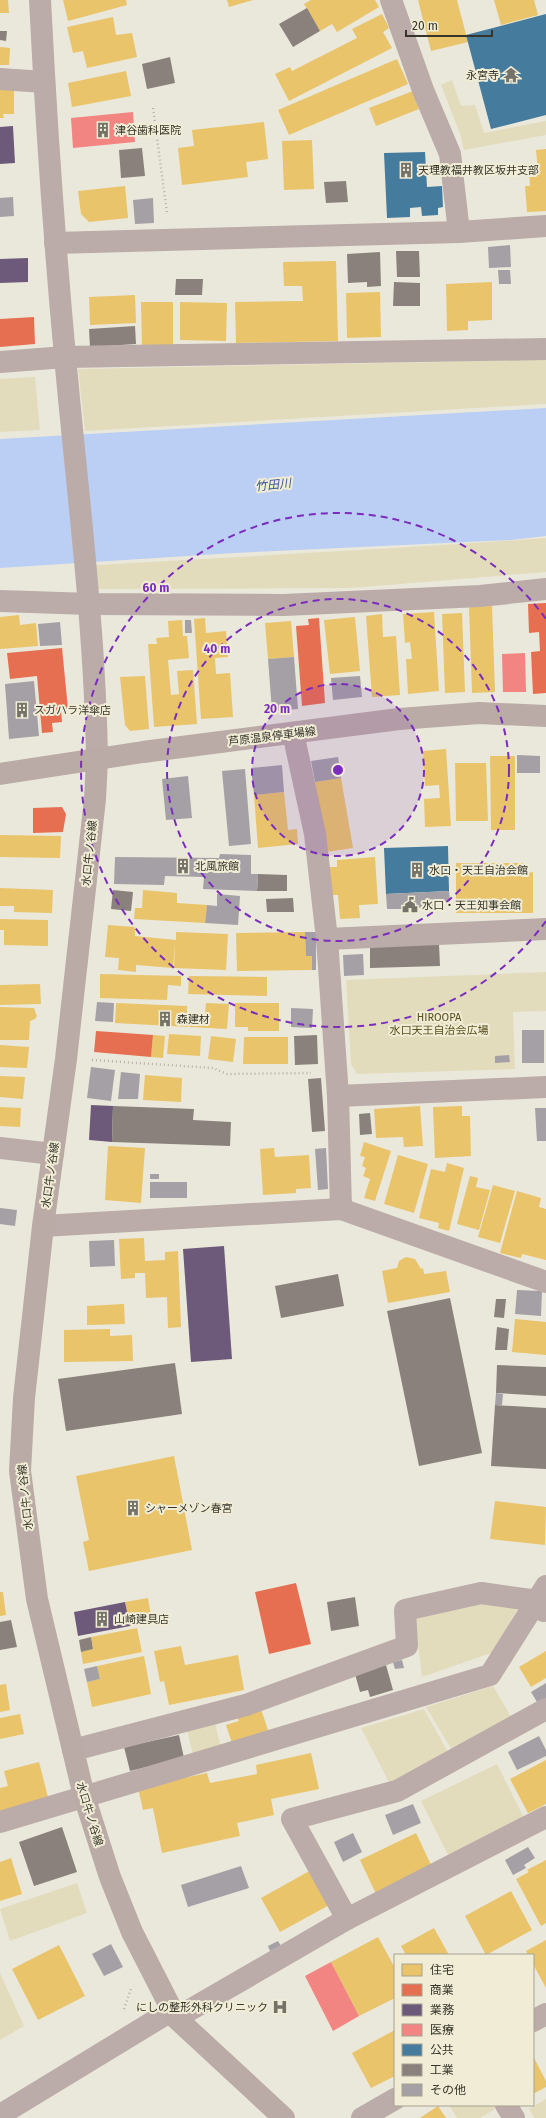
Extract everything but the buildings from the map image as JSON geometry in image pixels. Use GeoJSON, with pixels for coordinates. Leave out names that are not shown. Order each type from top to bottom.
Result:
{"type":"FeatureCollection","features":[{"type":"Feature","properties":{"kind":"main road","name":"芦原温泉停車場線"},"geometry":{"type":"LineString","coordinates":[[0,774],[143,752],[399,719],[479,713],[546,716]]}},
{"type":"Feature","properties":{"kind":"main road","name":"水口牛ノ谷線"},"geometry":{"type":"LineString","coordinates":[[97,760],[95,799],[66,1059],[43,1226],[24,1398],[20,1471],[37,1598],[84,1796],[118,1898],[132,1932],[173,2014],[284,2118]]}},
{"type":"Feature","properties":{"kind":"street"},"geometry":{"type":"LineString","coordinates":[[40,0],[51,202],[90,604],[96,705],[97,760]]}},
{"type":"Feature","properties":{"kind":"street"},"geometry":{"type":"LineString","coordinates":[[391,0],[423,90],[450,154],[459,232]]}},
{"type":"Feature","properties":{"kind":"street"},"geometry":{"type":"LineString","coordinates":[[0,79],[44,82]]}},
{"type":"Feature","properties":{"kind":"street"},"geometry":{"type":"LineString","coordinates":[[55,243],[459,232],[546,226]]}},
{"type":"Feature","properties":{"kind":"street"},"geometry":{"type":"LineString","coordinates":[[0,362],[66,366],[546,349]]}},
{"type":"Feature","properties":{"kind":"street"},"geometry":{"type":"LineString","coordinates":[[0,601],[90,604],[284,605],[480,596],[546,589]]}},
{"type":"Feature","properties":{"kind":"street"},"geometry":{"type":"LineString","coordinates":[[293,733],[315,834],[328,939],[335,1072],[338,1096],[341,1209]]}},
{"type":"Feature","properties":{"kind":"street"},"geometry":{"type":"LineString","coordinates":[[328,939],[546,929]]}},
{"type":"Feature","properties":{"kind":"street"},"geometry":{"type":"LineString","coordinates":[[338,1096],[546,1087]]}},
{"type":"Feature","properties":{"kind":"street"},"geometry":{"type":"LineString","coordinates":[[0,1148],[53,1154]]}},
{"type":"Feature","properties":{"kind":"street"},"geometry":{"type":"LineString","coordinates":[[43,1226],[341,1209],[546,1282]]}},
{"type":"Feature","properties":{"kind":"street"},"geometry":{"type":"LineString","coordinates":[[0,1822],[490,1675],[543,1600],[481,1593],[405,1610],[407,1646],[246,1705],[73,1750]]}},
{"type":"Feature","properties":{"kind":"street"},"geometry":{"type":"LineString","coordinates":[[346,1919],[292,1819],[397,1791],[546,1709]]}},
{"type":"Feature","properties":{"kind":"street"},"geometry":{"type":"LineString","coordinates":[[0,2116],[173,2014],[346,1919],[546,1817]]}},
{"type":"Feature","properties":{"kind":"street"},"geometry":{"type":"LineString","coordinates":[[534,2020],[546,2014]]}},
{"type":"Feature","properties":{"kind":"street"},"geometry":{"type":"LineString","coordinates":[[362,2118],[394,2100]]}},
{"type":"Feature","properties":{"kind":"street"},"geometry":{"type":"LineString","coordinates":[[507,2106],[514,2118]]}},
{"type":"Feature","properties":{"kind":"path"},"geometry":{"type":"LineString","coordinates":[[153,108],[170,240]]}},
{"type":"Feature","properties":{"kind":"path"},"geometry":{"type":"LineString","coordinates":[[66,1059],[213,1068],[227,1074],[335,1072]]}},
{"type":"Feature","properties":{"kind":"path"},"geometry":{"type":"LineString","coordinates":[[122,2015],[132,1985]]}},
{"type":"Feature","properties":{"kind":"green space"},"geometry":{"type":"Polygon","coordinates":[[[452,80],[461,106],[475,105],[484,133],[546,121],[546,135],[464,150],[460,134],[441,85],[452,80]]]}},
{"type":"Feature","properties":{"kind":"green space"},"geometry":{"type":"Polygon","coordinates":[[[546,357],[546,404],[85,431],[78,369],[442,362],[546,357]]]}},
{"type":"Feature","properties":{"kind":"green space"},"geometry":{"type":"Polygon","coordinates":[[[35,377],[40,430],[0,432],[0,379],[35,377]]]}},
{"type":"Feature","properties":{"kind":"green space"},"geometry":{"type":"Polygon","coordinates":[[[546,538],[546,572],[351,588],[98,589],[96,565],[546,538]]]}},
{"type":"Feature","properties":{"kind":"green space","name":"HIROOPA 水口天王自治会広場"},"geometry":{"type":"Polygon","coordinates":[[[546,972],[546,1011],[513,1012],[515,1069],[357,1074],[351,1064],[346,980],[546,972]]]}},
{"type":"Feature","properties":{"kind":"green space"},"geometry":{"type":"Polygon","coordinates":[[[469,1601],[519,1606],[494,1652],[422,1677],[414,1612],[469,1601]]]}},
{"type":"Feature","properties":{"kind":"green space"},"geometry":{"type":"Polygon","coordinates":[[[493,1686],[513,1720],[453,1752],[426,1707],[493,1686]]]}},
{"type":"Feature","properties":{"kind":"green space"},"geometry":{"type":"Polygon","coordinates":[[[424,1709],[449,1754],[390,1784],[361,1728],[424,1709]]]}},
{"type":"Feature","properties":{"kind":"green space"},"geometry":{"type":"Polygon","coordinates":[[[215,1723],[221,1748],[193,1755],[187,1730],[215,1723]]]}},
{"type":"Feature","properties":{"kind":"green space"},"geometry":{"type":"Polygon","coordinates":[[[497,1764],[525,1820],[449,1857],[421,1801],[497,1764]]]}},
{"type":"Feature","properties":{"kind":"green space"},"geometry":{"type":"Polygon","coordinates":[[[77,1883],[87,1913],[10,1941],[0,1909],[77,1883]]]}},
{"type":"Feature","properties":{"kind":"green space"},"geometry":{"type":"Polygon","coordinates":[[[0,1973],[24,2026],[0,2040],[0,1973]]]}},
{"type":"Feature","properties":{"kind":"green space"},"geometry":{"type":"Polygon","coordinates":[[[546,2099],[546,2118],[534,2118],[529,2109],[546,2099]]]}},
{"type":"Feature","properties":{"kind":"green space"},"geometry":{"type":"Polygon","coordinates":[[[450,2106],[496,2106],[497,2108],[480,2118],[457,2118],[450,2106]]]}},
{"type":"Feature","properties":{"kind":"water","name":"竹田川"},"geometry":{"type":"Polygon","coordinates":[[[546,408],[546,536],[511,540],[234,553],[0,568],[0,439],[546,408]]]}},
{"type":"Feature","properties":{"kind":"place","name":"永宮寺"},"geometry":{"type":"Point","coordinates":[511,75]}},
{"type":"Feature","properties":{"kind":"place","name":"津谷歯科医院"},"geometry":{"type":"Point","coordinates":[103,130]}},
{"type":"Feature","properties":{"kind":"place","name":"天理教福井教区坂井支部"},"geometry":{"type":"Point","coordinates":[406,170]}},
{"type":"Feature","properties":{"kind":"place","name":"スガハラ洋傘店"},"geometry":{"type":"Point","coordinates":[22,710]}},
{"type":"Feature","properties":{"kind":"place","name":"北風旅館"},"geometry":{"type":"Point","coordinates":[183,866]}},
{"type":"Feature","properties":{"kind":"place","name":"水口・天王自治会館"},"geometry":{"type":"Point","coordinates":[417,870]}},
{"type":"Feature","properties":{"kind":"place","name":"水口・天王知事会館"},"geometry":{"type":"Point","coordinates":[410,905]}},
{"type":"Feature","properties":{"kind":"place","name":"森建材"},"geometry":{"type":"Point","coordinates":[165,1019]}},
{"type":"Feature","properties":{"kind":"place","name":"シャーメゾン春宮"},"geometry":{"type":"Point","coordinates":[133,1508]}},
{"type":"Feature","properties":{"kind":"place","name":"山崎建具店"},"geometry":{"type":"Point","coordinates":[102,1619]}},
{"type":"Feature","properties":{"kind":"place","name":"にしの整形外科クリニック"},"geometry":{"type":"Point","coordinates":[280,2007]}}]}
